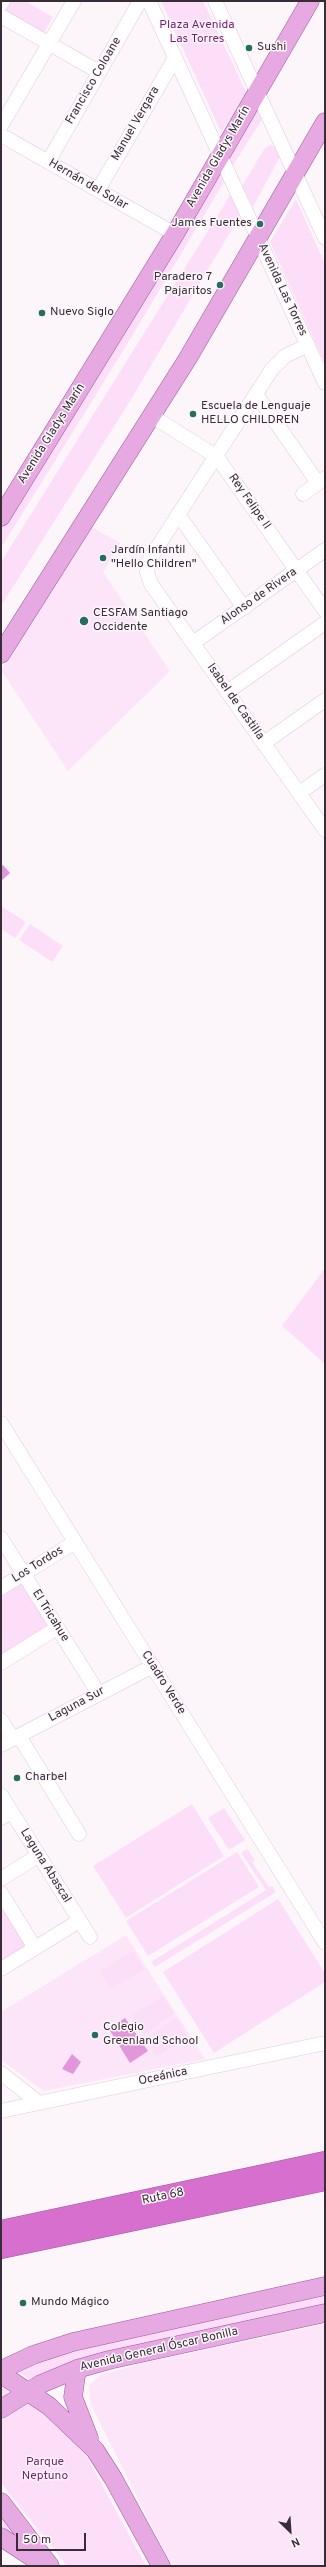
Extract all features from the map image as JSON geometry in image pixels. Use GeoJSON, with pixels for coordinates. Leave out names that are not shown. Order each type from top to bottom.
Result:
{"type":"FeatureCollection","features":[{"type":"Feature","properties":{"kind":"highway","name":"Ruta 68"},"geometry":{"type":"LineString","coordinates":[[1,2231],[325,2162]]}},
{"type":"Feature","properties":{"kind":"highway","name":"Ruta 68"},"geometry":{"type":"LineString","coordinates":[[1,2248],[325,2180]]}},
{"type":"Feature","properties":{"kind":"main road","name":"Avenida Gladys Marín"},"geometry":{"type":"LineString","coordinates":[[1,517],[175,234],[310,1]]}},
{"type":"Feature","properties":{"kind":"main road"},"geometry":{"type":"LineString","coordinates":[[1,654],[152,416],[258,240],[325,122]]}},
{"type":"Feature","properties":{"kind":"main road"},"geometry":{"type":"LineString","coordinates":[[1,2370],[33,2355],[66,2344],[325,2286]]}},
{"type":"Feature","properties":{"kind":"main road","name":"Avenida General Óscar Bonilla"},"geometry":{"type":"LineString","coordinates":[[1,2409],[54,2377],[77,2369],[109,2360],[325,2313]]}},
{"type":"Feature","properties":{"kind":"main road"},"geometry":{"type":"LineString","coordinates":[[77,2369],[73,2391],[74,2402],[95,2450],[113,2478],[161,2566]]}},
{"type":"Feature","properties":{"kind":"main road"},"geometry":{"type":"LineString","coordinates":[[1,2374],[29,2391],[62,2417],[95,2450]]}},
{"type":"Feature","properties":{"kind":"main road"},"geometry":{"type":"LineString","coordinates":[[1,2502],[50,2566]]}},
{"type":"Feature","properties":{"kind":"main road"},"geometry":{"type":"LineString","coordinates":[[1,2537],[46,2566]]}},
{"type":"Feature","properties":{"kind":"street"},"geometry":{"type":"LineString","coordinates":[[1,126],[74,1]]}},
{"type":"Feature","properties":{"kind":"street","name":"Francisco Coloane"},"geometry":{"type":"LineString","coordinates":[[48,162],[98,72],[140,1]]}},
{"type":"Feature","properties":{"kind":"street","name":"Avenida Las Torres"},"geometry":{"type":"LineString","coordinates":[[149,1],[219,157],[324,380]]}},
{"type":"Feature","properties":{"kind":"street"},"geometry":{"type":"LineString","coordinates":[[215,1],[325,238]]}},
{"type":"Feature","properties":{"kind":"street"},"geometry":{"type":"LineString","coordinates":[[1,16],[98,72]]}},
{"type":"Feature","properties":{"kind":"street","name":"Manuel Vergara"},"geometry":{"type":"LineString","coordinates":[[98,190],[175,58]]}},
{"type":"Feature","properties":{"kind":"street","name":"Hernán del Solar"},"geometry":{"type":"LineString","coordinates":[[1,135],[175,234]]}},
{"type":"Feature","properties":{"kind":"street"},"geometry":{"type":"LineString","coordinates":[[244,608],[178,514],[218,457],[256,394],[280,360],[308,345]]}},
{"type":"Feature","properties":{"kind":"street"},"geometry":{"type":"LineString","coordinates":[[256,394],[322,481],[304,494]]}},
{"type":"Feature","properties":{"kind":"street","name":"Rey Felipe II"},"geometry":{"type":"LineString","coordinates":[[152,416],[218,457],[325,611]]}},
{"type":"Feature","properties":{"kind":"street","name":"Isabel de Castilla"},"geometry":{"type":"LineString","coordinates":[[178,514],[150,560],[147,572],[151,584],[325,830]]}},
{"type":"Feature","properties":{"kind":"street","name":"Alonso de Rivera"},"geometry":{"type":"LineString","coordinates":[[193,643],[325,550]]}},
{"type":"Feature","properties":{"kind":"street"},"geometry":{"type":"LineString","coordinates":[[227,692],[325,623]]}},
{"type":"Feature","properties":{"kind":"street"},"geometry":{"type":"LineString","coordinates":[[264,743],[325,700]]}},
{"type":"Feature","properties":{"kind":"street"},"geometry":{"type":"LineString","coordinates":[[299,793],[325,775]]}},
{"type":"Feature","properties":{"kind":"street","name":"Cuadro Verde"},"geometry":{"type":"LineString","coordinates":[[1,1423],[7,1445],[75,1542],[325,1943]]}},
{"type":"Feature","properties":{"kind":"street","name":"El Tricahue"},"geometry":{"type":"LineString","coordinates":[[1,1538],[99,1694]]}},
{"type":"Feature","properties":{"kind":"street","name":"Los Tordos"},"geometry":{"type":"LineString","coordinates":[[1,1588],[75,1542]]}},
{"type":"Feature","properties":{"kind":"street"},"geometry":{"type":"LineString","coordinates":[[1,1663],[57,1628]]}},
{"type":"Feature","properties":{"kind":"street","name":"Laguna Sur"},"geometry":{"type":"LineString","coordinates":[[11,1740],[153,1666]]}},
{"type":"Feature","properties":{"kind":"street"},"geometry":{"type":"LineString","coordinates":[[1,1720],[11,1740],[79,1834]]}},
{"type":"Feature","properties":{"kind":"street","name":"Laguna Abascal"},"geometry":{"type":"LineString","coordinates":[[1,1795],[6,1815],[39,1856],[90,1937]]}},
{"type":"Feature","properties":{"kind":"street"},"geometry":{"type":"LineString","coordinates":[[1,1879],[39,1856]]}},
{"type":"Feature","properties":{"kind":"street"},"geometry":{"type":"LineString","coordinates":[[1,1893],[34,1948]]}},
{"type":"Feature","properties":{"kind":"street"},"geometry":{"type":"LineString","coordinates":[[1,1969],[79,1921]]}},
{"type":"Feature","properties":{"kind":"street","name":"Oceánica"},"geometry":{"type":"LineString","coordinates":[[1,2111],[325,2043]]}},
{"type":"Feature","properties":{"kind":"street"},"geometry":{"type":"LineString","coordinates":[[1,2073],[39,2103]]}},
{"type":"Feature","properties":{"kind":"shaded area","name":"CESFAM Santiago Occidente"},"geometry":{"type":"Polygon","coordinates":[[[92,527],[120,543],[103,572],[170,671],[68,771],[1,670],[92,527]]]}},
{"type":"Feature","properties":{"kind":"shaded area"},"geometry":{"type":"Polygon","coordinates":[[[3,865],[10,873],[1,881],[1,867],[3,865]]]}},
{"type":"Feature","properties":{"kind":"shaded area","name":"Colegio Greenland School"},"geometry":{"type":"Polygon","coordinates":[[[126,1935],[205,2059],[44,2091],[1,2060],[1,2012],[126,1935]]]}},
{"type":"Feature","properties":{"kind":"shaded area"},"geometry":{"type":"Polygon","coordinates":[[[125,2018],[148,2051],[130,2063],[109,2029],[125,2018]]]}},
{"type":"Feature","properties":{"kind":"shaded area"},"geometry":{"type":"Polygon","coordinates":[[[72,2054],[81,2062],[73,2074],[62,2069],[72,2054]]]}},
{"type":"Feature","properties":{"kind":"shaded area"},"geometry":{"type":"Polygon","coordinates":[[[325,2324],[325,2566],[172,2566],[91,2405],[89,2386],[100,2375],[144,2363],[325,2324]]]}},
{"type":"Feature","properties":{"kind":"green space"},"geometry":{"type":"Polygon","coordinates":[[[10,1],[25,1],[53,17],[43,34],[4,11],[10,1]]]}},
{"type":"Feature","properties":{"kind":"green space","name":"Plaza Avenida Las Torres"},"geometry":{"type":"Polygon","coordinates":[[[161,1],[203,1],[247,94],[221,132],[161,1]]]}},
{"type":"Feature","properties":{"kind":"green space"},"geometry":{"type":"Polygon","coordinates":[[[254,110],[261,111],[264,116],[232,167],[227,156],[254,110]]]}},
{"type":"Feature","properties":{"kind":"green space"},"geometry":{"type":"Polygon","coordinates":[[[270,145],[280,148],[282,153],[253,207],[242,186],[264,149],[270,145]]]}},
{"type":"Feature","properties":{"kind":"green space"},"geometry":{"type":"Polygon","coordinates":[[[286,169],[288,173],[258,228],[254,224],[286,169]]]}},
{"type":"Feature","properties":{"kind":"green space"},"geometry":{"type":"Polygon","coordinates":[[[220,172],[224,182],[126,346],[1,548],[1,527],[157,280],[220,172]]]}},
{"type":"Feature","properties":{"kind":"green space"},"geometry":{"type":"Polygon","coordinates":[[[231,194],[241,214],[127,406],[1,606],[1,562],[231,194]]]}},
{"type":"Feature","properties":{"kind":"green space"},"geometry":{"type":"Polygon","coordinates":[[[296,199],[325,264],[325,364],[270,242],[296,199]]]}},
{"type":"Feature","properties":{"kind":"green space"},"geometry":{"type":"Polygon","coordinates":[[[1,906],[26,922],[15,938],[1,929],[1,906]]]}},
{"type":"Feature","properties":{"kind":"green space"},"geometry":{"type":"Polygon","coordinates":[[[30,924],[63,946],[52,962],[19,940],[30,924]]]}},
{"type":"Feature","properties":{"kind":"green space"},"geometry":{"type":"Polygon","coordinates":[[[325,1268],[325,1364],[282,1326],[325,1268]]]}},
{"type":"Feature","properties":{"kind":"green space"},"geometry":{"type":"Polygon","coordinates":[[[21,1580],[50,1625],[1,1656],[1,1593],[21,1580]]]}},
{"type":"Feature","properties":{"kind":"green space"},"geometry":{"type":"Polygon","coordinates":[[[192,1804],[224,1856],[126,1918],[93,1866],[192,1804]]]}},
{"type":"Feature","properties":{"kind":"green space"},"geometry":{"type":"Polygon","coordinates":[[[224,1808],[245,1840],[229,1850],[208,1818],[224,1808]]]}},
{"type":"Feature","properties":{"kind":"green space"},"geometry":{"type":"Polygon","coordinates":[[[247,1849],[255,1860],[252,1862],[269,1887],[272,1886],[276,1892],[155,1967],[151,1962],[266,1890],[241,1853],[247,1849]]]}},
{"type":"Feature","properties":{"kind":"green space"},"geometry":{"type":"Polygon","coordinates":[[[237,1852],[259,1887],[148,1956],[126,1921],[237,1852]]]}},
{"type":"Feature","properties":{"kind":"green space"},"geometry":{"type":"Polygon","coordinates":[[[278,1899],[325,1973],[325,1982],[214,2053],[163,1972],[278,1899]]]}},
{"type":"Feature","properties":{"kind":"green space"},"geometry":{"type":"Polygon","coordinates":[[[1,1903],[27,1946],[1,1962],[1,1903]]]}},
{"type":"Feature","properties":{"kind":"green space"},"geometry":{"type":"Polygon","coordinates":[[[133,1951],[144,1969],[111,1989],[100,1971],[133,1951]]]}},
{"type":"Feature","properties":{"kind":"green space"},"geometry":{"type":"Polygon","coordinates":[[[163,1996],[174,2014],[144,2034],[132,2015],[163,1996]]]}},
{"type":"Feature","properties":{"kind":"green space"},"geometry":{"type":"Polygon","coordinates":[[[176,2018],[188,2037],[157,2056],[146,2038],[176,2018]]]}},
{"type":"Feature","properties":{"kind":"green space"},"geometry":{"type":"Polygon","coordinates":[[[325,2290],[325,2307],[32,2382],[18,2371],[58,2351],[325,2290]]]}},
{"type":"Feature","properties":{"kind":"green space"},"geometry":{"type":"Polygon","coordinates":[[[1,2383],[8,2389],[7,2395],[1,2401],[1,2383]]]}},
{"type":"Feature","properties":{"kind":"green space","name":"Parque Neptuno"},"geometry":{"type":"Polygon","coordinates":[[[33,2399],[76,2437],[146,2566],[67,2566],[1,2483],[1,2417],[33,2399]]]}},
{"type":"Feature","properties":{"kind":"green space"},"geometry":{"type":"Polygon","coordinates":[[[1,2515],[26,2547],[1,2529],[1,2515]]]}},
{"type":"Feature","properties":{"kind":"place","name":"Sushi"},"geometry":{"type":"Point","coordinates":[249,48]}},
{"type":"Feature","properties":{"kind":"place","name":"James Fuentes"},"geometry":{"type":"Point","coordinates":[260,224]}},
{"type":"Feature","properties":{"kind":"place","name":"Paradero 7 Pajaritos"},"geometry":{"type":"Point","coordinates":[220,285]}},
{"type":"Feature","properties":{"kind":"place","name":"Nuevo Siglo"},"geometry":{"type":"Point","coordinates":[42,313]}},
{"type":"Feature","properties":{"kind":"place","name":"Escuela de Lenguaje HELLO CHILDREN"},"geometry":{"type":"Point","coordinates":[193,414]}},
{"type":"Feature","properties":{"kind":"place","name":"Jardín Infantil \"Hello Children\""},"geometry":{"type":"Point","coordinates":[103,558]}},
{"type":"Feature","properties":{"kind":"place","name":"CESFAM Santiago Occidente"},"geometry":{"type":"Point","coordinates":[84,621]}},
{"type":"Feature","properties":{"kind":"place","name":"Charbel"},"geometry":{"type":"Point","coordinates":[17,1778]}},
{"type":"Feature","properties":{"kind":"place","name":"Colegio Greenland School"},"geometry":{"type":"Point","coordinates":[95,2035]}},
{"type":"Feature","properties":{"kind":"place","name":"Mundo Mágico"},"geometry":{"type":"Point","coordinates":[23,2303]}}]}
